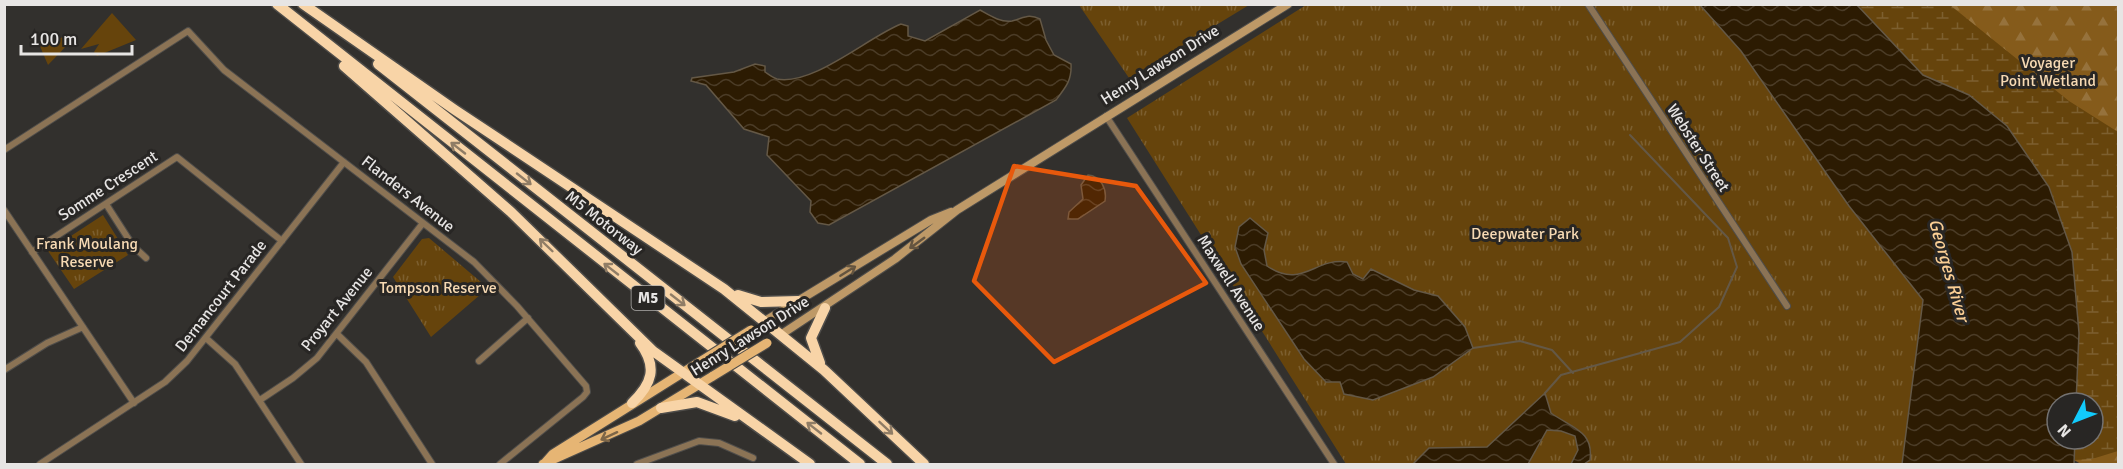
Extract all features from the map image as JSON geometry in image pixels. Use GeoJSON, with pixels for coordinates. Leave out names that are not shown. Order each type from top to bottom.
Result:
{"type":"FeatureCollection","features":[{"type":"Feature","properties":{"kind":"highway"},"geometry":{"type":"LineString","coordinates":[[275,4],[511,212],[631,331],[746,421],[810,465]]}},
{"type":"Feature","properties":{"kind":"highway","name":"M5 Motorway"},"geometry":{"type":"LineString","coordinates":[[275,4],[860,465]]}},
{"type":"Feature","properties":{"kind":"highway"},"geometry":{"type":"LineString","coordinates":[[303,4],[455,110],[724,289],[824,370],[924,465]]}},
{"type":"Feature","properties":{"kind":"highway","name":"M5 Motorway"},"geometry":{"type":"LineString","coordinates":[[303,4],[887,465]]}},
{"type":"Feature","properties":{"kind":"highway"},"geometry":{"type":"LineString","coordinates":[[724,289],[761,302],[798,302]]}},
{"type":"Feature","properties":{"kind":"highway"},"geometry":{"type":"LineString","coordinates":[[824,370],[815,353],[812,338],[825,308]]}},
{"type":"Feature","properties":{"kind":"highway"},"geometry":{"type":"LineString","coordinates":[[631,331],[643,347],[652,373],[644,392],[632,403]]}},
{"type":"Feature","properties":{"kind":"highway"},"geometry":{"type":"LineString","coordinates":[[661,408],[697,402],[746,421]]}},
{"type":"Feature","properties":{"kind":"main road","name":"Henry Lawson Drive"},"geometry":{"type":"LineString","coordinates":[[544,464],[609,436],[661,408],[825,308],[925,238],[957,210],[1288,4]]}},
{"type":"Feature","properties":{"kind":"main road","name":"Henry Lawson Drive"},"geometry":{"type":"LineString","coordinates":[[544,464],[553,454],[765,321],[931,220],[957,210]]}},
{"type":"Feature","properties":{"kind":"street","name":"Webster Street"},"geometry":{"type":"LineString","coordinates":[[1588,4],[1787,306]]}},
{"type":"Feature","properties":{"kind":"street","name":"Flanders Avenue"},"geometry":{"type":"LineString","coordinates":[[4,150],[188,31],[224,70],[479,267],[528,318],[586,386],[587,392],[583,397],[500,465]]}},
{"type":"Feature","properties":{"kind":"street","name":"Maxwell Avenue"},"geometry":{"type":"LineString","coordinates":[[1106,116],[1334,465]]}},
{"type":"Feature","properties":{"kind":"street","name":"Somme Crescent"},"geometry":{"type":"LineString","coordinates":[[32,252],[177,157],[282,241]]}},
{"type":"Feature","properties":{"kind":"street","name":"Dernancourt Parade"},"geometry":{"type":"LineString","coordinates":[[40,465],[165,382],[207,339],[344,162]]}},
{"type":"Feature","properties":{"kind":"street"},"geometry":{"type":"LineString","coordinates":[[106,204],[133,246],[146,258]]}},
{"type":"Feature","properties":{"kind":"street"},"geometry":{"type":"LineString","coordinates":[[4,210],[134,403]]}},
{"type":"Feature","properties":{"kind":"street","name":"Proyart Avenue"},"geometry":{"type":"LineString","coordinates":[[260,400],[293,378],[317,358],[423,223]]}},
{"type":"Feature","properties":{"kind":"street"},"geometry":{"type":"LineString","coordinates":[[479,361],[528,318]]}},
{"type":"Feature","properties":{"kind":"street"},"geometry":{"type":"LineString","coordinates":[[4,370],[47,344],[83,327]]}},
{"type":"Feature","properties":{"kind":"street"},"geometry":{"type":"LineString","coordinates":[[337,334],[366,362],[432,465]]}},
{"type":"Feature","properties":{"kind":"street"},"geometry":{"type":"LineString","coordinates":[[207,339],[234,364],[301,465]]}},
{"type":"Feature","properties":{"kind":"street"},"geometry":{"type":"LineString","coordinates":[[637,464],[699,441],[719,443],[753,458]]}},
{"type":"Feature","properties":{"kind":"highlighted area"},"geometry":{"type":"Polygon","coordinates":[[[1014,166],[1136,186],[1206,283],[1054,362],[974,281],[1014,166]]]}},
{"type":"Feature","properties":{"kind":"green space"},"geometry":{"type":"Polygon","coordinates":[[[1079,5],[1249,5],[1129,78],[1079,5]]]}},
{"type":"Feature","properties":{"kind":"green space","name":"Deepwater Park"},"geometry":{"type":"Polygon","coordinates":[[[1306,5],[1700,5],[1741,51],[1849,206],[1923,300],[1902,464],[1346,464],[1127,118],[1306,5]]]}},
{"type":"Feature","properties":{"kind":"green space","name":"Voyager Point Wetland"},"geometry":{"type":"Polygon","coordinates":[[[1857,5],[2118,5],[2118,464],[2081,464],[2074,460],[2074,451],[2105,451],[2105,391],[2077,391],[2079,333],[1857,5]]]}},
{"type":"Feature","properties":{"kind":"green space","name":"Voyager Point Wetland"},"geometry":{"type":"Polygon","coordinates":[[[1857,5],[1950,5],[2069,101],[2118,132],[2118,451],[2092,459],[2074,460],[2074,451],[2105,451],[2105,391],[2077,391],[2079,333],[2007,126],[1969,95],[1923,75],[1857,5]]]}},
{"type":"Feature","properties":{"kind":"green space"},"geometry":{"type":"Polygon","coordinates":[[[112,13],[136,40],[97,56],[94,52],[99,44],[81,49],[112,13]]]}},
{"type":"Feature","properties":{"kind":"green space"},"geometry":{"type":"Polygon","coordinates":[[[74,34],[75,37],[48,65],[39,44],[74,34]]]}},
{"type":"Feature","properties":{"kind":"green space","name":"Frank Moulang Reserve"},"geometry":{"type":"Polygon","coordinates":[[[103,215],[128,255],[74,289],[48,251],[103,215]]]}},
{"type":"Feature","properties":{"kind":"green space","name":"Tompson Reserve"},"geometry":{"type":"Polygon","coordinates":[[[429,238],[488,288],[431,337],[393,277],[422,239],[429,238]]]}},
{"type":"Feature","properties":{"kind":"water","name":"Georges River"},"geometry":{"type":"Polygon","coordinates":[[[1700,5],[1857,5],[1923,75],[1969,95],[2007,126],[2049,187],[2072,252],[2079,333],[2077,391],[2045,391],[2045,451],[2075,451],[2074,464],[1902,464],[1923,300],[1849,206],[1741,51],[1700,5]]]}},
{"type":"Feature","properties":{"kind":"water"},"geometry":{"type":"Polygon","coordinates":[[[980,10],[1004,21],[1029,16],[1040,19],[1046,40],[1054,55],[1071,64],[1068,83],[1063,91],[1056,100],[829,225],[818,223],[810,212],[811,201],[767,155],[769,137],[744,129],[706,85],[691,81],[692,78],[734,72],[755,64],[765,66],[765,72],[775,78],[791,79],[823,68],[901,24],[908,26],[908,36],[925,41],[980,10]]]}},
{"type":"Feature","properties":{"kind":"water"},"geometry":{"type":"Polygon","coordinates":[[[1088,175],[1093,176],[1102,184],[1105,201],[1078,219],[1068,219],[1069,212],[1083,199],[1081,185],[1088,175]]]}},
{"type":"Feature","properties":{"kind":"water"},"geometry":{"type":"Polygon","coordinates":[[[1250,218],[1268,233],[1264,250],[1267,266],[1279,273],[1299,274],[1326,264],[1347,262],[1353,274],[1363,279],[1371,269],[1414,290],[1438,296],[1465,327],[1473,348],[1433,377],[1373,400],[1344,394],[1340,382],[1326,382],[1304,359],[1241,264],[1235,247],[1239,227],[1250,218]]]}},
{"type":"Feature","properties":{"kind":"water"},"geometry":{"type":"Polygon","coordinates":[[[1545,393],[1551,413],[1580,431],[1589,443],[1590,460],[1584,464],[1571,464],[1578,450],[1575,436],[1561,431],[1547,430],[1528,464],[1413,464],[1429,448],[1487,447],[1545,393]]]}},
{"type":"Feature","properties":{"kind":"waterway"},"geometry":{"type":"LineString","coordinates":[[1545,393],[1561,375],[1680,342],[1719,307],[1737,267],[1728,238],[1630,135]]}},
{"type":"Feature","properties":{"kind":"waterway"},"geometry":{"type":"LineString","coordinates":[[1473,348],[1520,341],[1552,350],[1573,373]]}}]}
